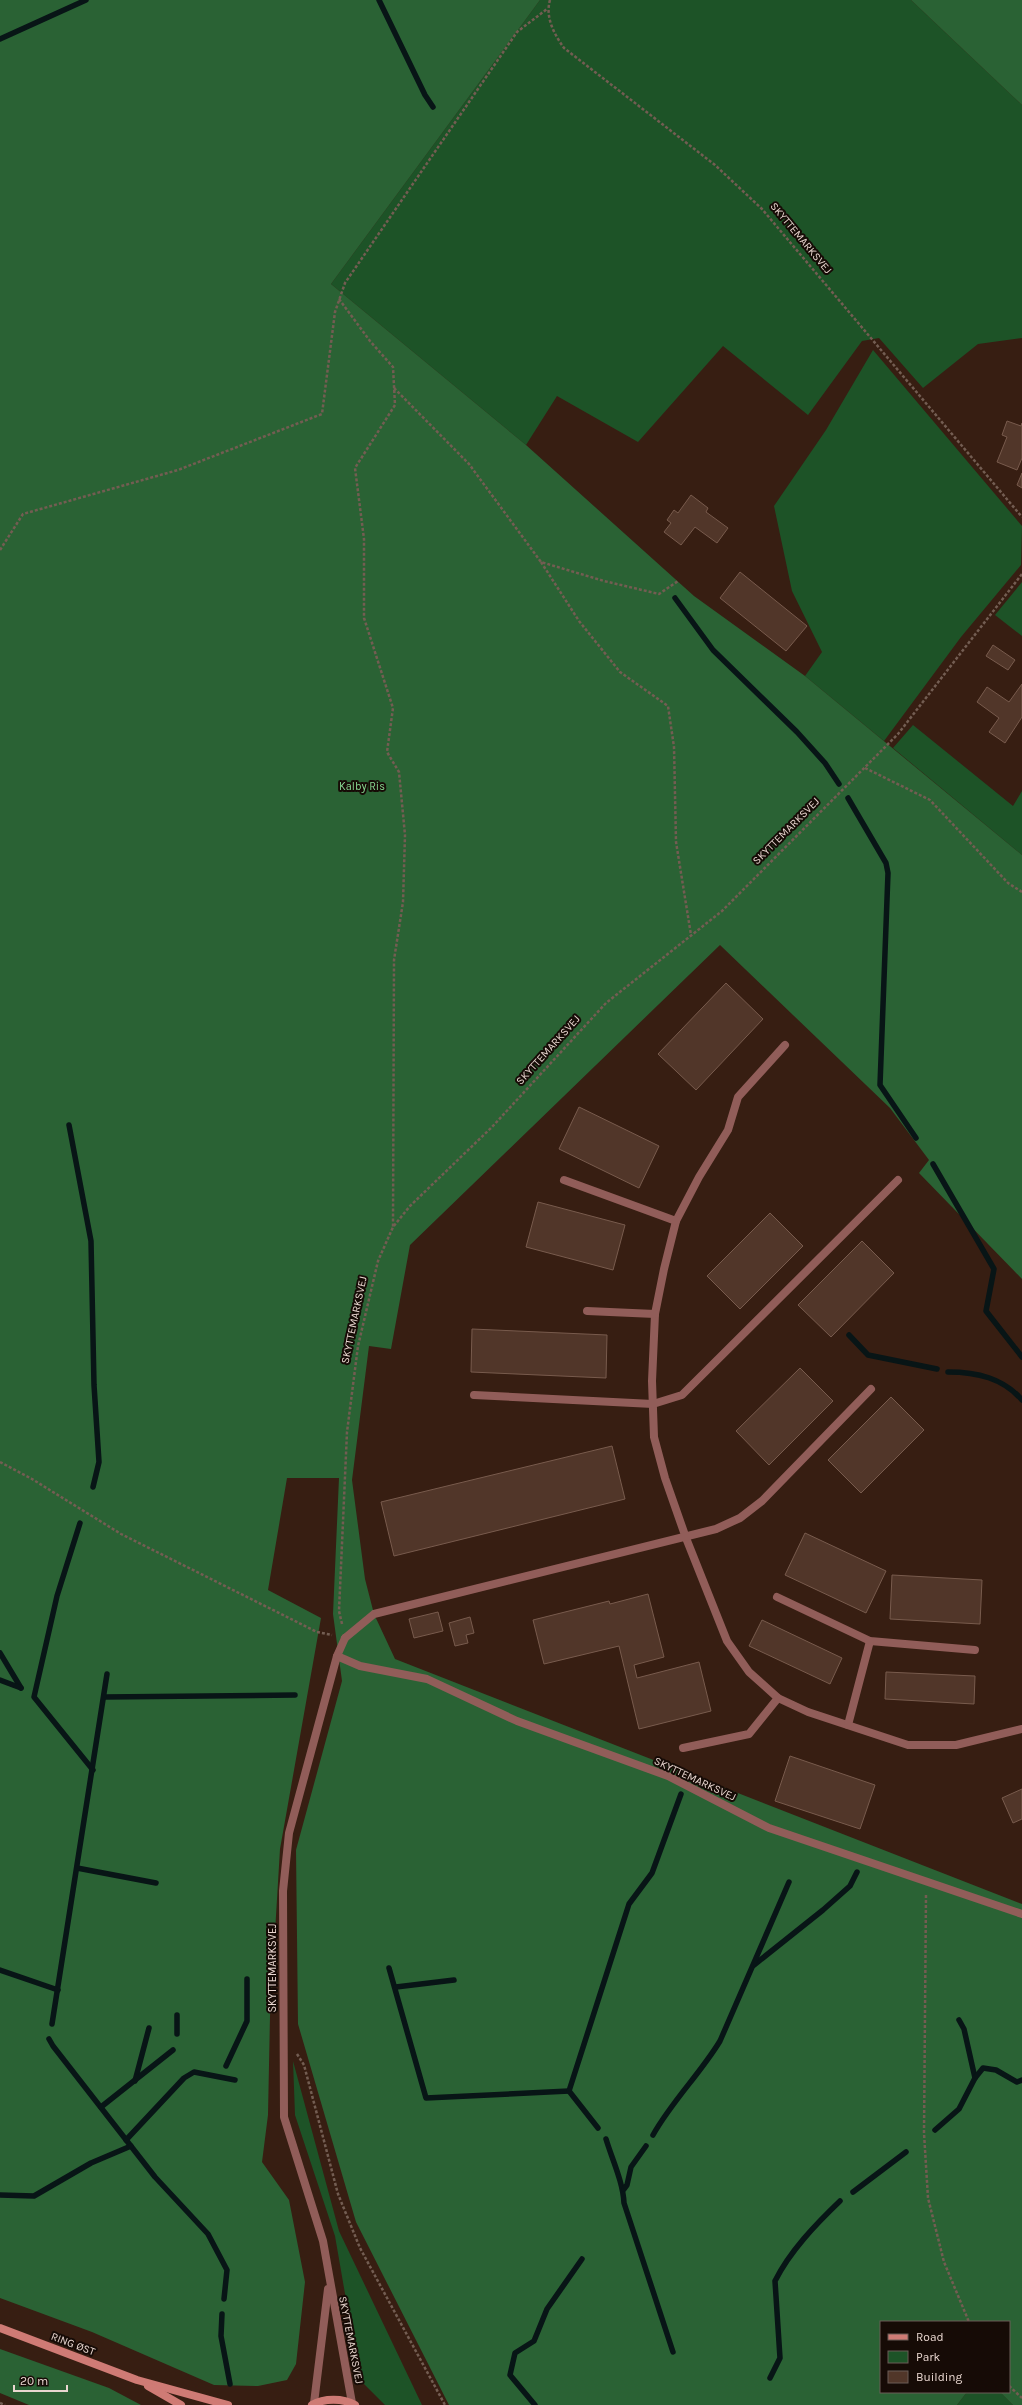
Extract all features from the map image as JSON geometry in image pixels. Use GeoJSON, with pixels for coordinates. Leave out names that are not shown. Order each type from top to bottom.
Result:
{"type":"FeatureCollection","features":[{"type":"Feature","properties":{"kind":"main road","name":"RING ØST"},"geometry":{"type":"LineString","coordinates":[[0,2328],[137,2380],[228,2405]]}},
{"type":"Feature","properties":{"kind":"main road","name":"RING ØST"},"geometry":{"type":"LineString","coordinates":[[137,2380],[181,2405]]}},
{"type":"Feature","properties":{"kind":"main road"},"geometry":{"type":"LineString","coordinates":[[313,2404],[327,2400],[354,2404]]}},
{"type":"Feature","properties":{"kind":"street"},"geometry":{"type":"LineString","coordinates":[[784,1045],[738,1097],[728,1130],[699,1177],[676,1221],[656,1314],[652,1381],[654,1437],[665,1478],[686,1538],[727,1641],[749,1672],[778,1698],[808,1712],[908,1745],[956,1745],[1022,1729]]}},
{"type":"Feature","properties":{"kind":"street"},"geometry":{"type":"LineString","coordinates":[[564,1180],[676,1221]]}},
{"type":"Feature","properties":{"kind":"street"},"geometry":{"type":"LineString","coordinates":[[474,1395],[653,1404],[682,1395],[898,1180]]}},
{"type":"Feature","properties":{"kind":"street"},"geometry":{"type":"LineString","coordinates":[[586,1311],[656,1314]]}},
{"type":"Feature","properties":{"kind":"street"},"geometry":{"type":"LineString","coordinates":[[345,1638],[374,1614],[686,1538],[716,1529],[740,1518],[762,1501],[871,1389]]}},
{"type":"Feature","properties":{"kind":"street"},"geometry":{"type":"LineString","coordinates":[[777,1596],[870,1641],[975,1650]]}},
{"type":"Feature","properties":{"kind":"street","name":"SKYTTEMARKSVEJ"},"geometry":{"type":"LineString","coordinates":[[345,1638],[337,1656],[290,1832],[282,1891],[284,2117],[323,2241],[329,2280],[354,2404]]}},
{"type":"Feature","properties":{"kind":"street"},"geometry":{"type":"LineString","coordinates":[[848,1725],[870,1641]]}},
{"type":"Feature","properties":{"kind":"street","name":"SKYTTEMARKSVEJ"},"geometry":{"type":"LineString","coordinates":[[337,1656],[360,1666],[427,1679],[517,1721],[668,1776],[769,1828],[1022,1914]]}},
{"type":"Feature","properties":{"kind":"street"},"geometry":{"type":"LineString","coordinates":[[683,1748],[749,1734],[778,1698]]}},
{"type":"Feature","properties":{"kind":"street","name":"SKYTTEMARKSVEJ"},"geometry":{"type":"LineString","coordinates":[[313,2404],[329,2280]]}},
{"type":"Feature","properties":{"kind":"path"},"geometry":{"type":"LineString","coordinates":[[0,550],[23,514],[178,470],[322,414],[335,312],[345,282],[517,32],[547,9],[550,0]]}},
{"type":"Feature","properties":{"kind":"path","name":"SKYTTEMARKSVEJ"},"geometry":{"type":"LineString","coordinates":[[547,9],[554,35],[564,48],[715,165],[762,209],[1022,517]]}},
{"type":"Feature","properties":{"kind":"path"},"geometry":{"type":"LineString","coordinates":[[339,299],[370,341],[393,367],[395,405],[355,468],[364,539],[364,618],[393,708],[387,752],[399,772],[405,834],[403,902],[394,960],[393,1227]]}},
{"type":"Feature","properties":{"kind":"path"},"geometry":{"type":"LineString","coordinates":[[394,388],[469,464],[541,562],[579,621],[620,672],[668,706],[674,747],[676,842],[691,936]]}},
{"type":"Feature","properties":{"kind":"path"},"geometry":{"type":"LineString","coordinates":[[541,562],[604,581],[659,594],[678,581]]}},
{"type":"Feature","properties":{"kind":"path","name":"SKYTTEMARKSVEJ"},"geometry":{"type":"LineString","coordinates":[[345,1638],[340,1611],[347,1432],[358,1346],[378,1261],[393,1227],[410,1206],[492,1127],[606,1003],[722,911],[898,734],[1022,574]]}},
{"type":"Feature","properties":{"kind":"path"},"geometry":{"type":"LineString","coordinates":[[865,768],[930,800],[1008,883],[1022,892]]}},
{"type":"Feature","properties":{"kind":"path"},"geometry":{"type":"LineString","coordinates":[[0,1462],[32,1479],[135,1542],[317,1632],[345,1638]]}},
{"type":"Feature","properties":{"kind":"path"},"geometry":{"type":"LineString","coordinates":[[926,1881],[924,2133],[928,2198],[944,2262],[969,2321]]}},
{"type":"Feature","properties":{"kind":"path"},"geometry":{"type":"LineString","coordinates":[[296,2053],[304,2065],[338,2194],[357,2241],[445,2405]]}},
{"type":"Feature","properties":{"kind":"path"},"geometry":{"type":"LineString","coordinates":[[1010,2387],[1022,2398]]}},
{"type":"Feature","properties":{"kind":"path"},"geometry":{"type":"LineString","coordinates":[[0,2403],[5,2405]]}},
{"type":"Feature","properties":{"kind":"green space","name":"Kalby Ris"},"geometry":{"type":"Polygon","coordinates":[[[0,0],[540,0],[331,284],[526,445],[694,596],[805,676],[1022,855],[1022,1279],[919,1173],[929,1160],[890,1108],[720,945],[410,1245],[391,1349],[369,1346],[352,1480],[365,1579],[374,1614],[395,1659],[1022,1904],[1022,2405],[1013,2405],[1001,2393],[1010,2393],[1010,2321],[880,2321],[880,2393],[966,2393],[957,2405],[449,2405],[356,2222],[298,2024],[296,1850],[342,1681],[333,1614],[339,1478],[287,1478],[268,1590],[321,1618],[280,1849],[270,2016],[268,2115],[262,2162],[289,2200],[305,2282],[296,2364],[287,2380],[258,2386],[214,2385],[92,2332],[0,2298],[0,0]]]}},
{"type":"Feature","properties":{"kind":"green space"},"geometry":{"type":"Polygon","coordinates":[[[540,0],[911,0],[1022,105],[1022,338],[978,344],[923,388],[879,338],[862,341],[808,415],[723,346],[638,442],[557,396],[526,445],[331,284],[540,0]]]}},
{"type":"Feature","properties":{"kind":"green space"},"geometry":{"type":"Polygon","coordinates":[[[911,0],[1022,0],[1022,105],[911,0]]]}},
{"type":"Feature","properties":{"kind":"green space"},"geometry":{"type":"Polygon","coordinates":[[[873,350],[1022,526],[1021,565],[961,637],[884,741],[805,676],[822,652],[792,591],[774,506],[826,430],[873,350]]]}},
{"type":"Feature","properties":{"kind":"green space"},"geometry":{"type":"Polygon","coordinates":[[[1022,582],[1022,636],[995,615],[1022,582]]]}},
{"type":"Feature","properties":{"kind":"green space"},"geometry":{"type":"Polygon","coordinates":[[[913,725],[1013,806],[1022,791],[1022,855],[893,748],[913,725]]]}},
{"type":"Feature","properties":{"kind":"green space"},"geometry":{"type":"Polygon","coordinates":[[[293,2061],[339,2231],[422,2405],[385,2405],[360,2380],[335,2236],[295,2115],[293,2061]]]}},
{"type":"Feature","properties":{"kind":"green space"},"geometry":{"type":"Polygon","coordinates":[[[0,2349],[109,2388],[141,2405],[29,2405],[0,2393],[0,2349]]]}},
{"type":"Feature","properties":{"kind":"green space"},"geometry":{"type":"Polygon","coordinates":[[[966,2393],[1001,2393],[1013,2405],[957,2405],[966,2393]]]}},
{"type":"Feature","properties":{"kind":"building"},"geometry":{"type":"Polygon","coordinates":[[[1007,421],[1021,426],[1022,423],[1022,458],[1017,470],[997,462],[1007,437],[1002,435],[1007,421]]]}},
{"type":"Feature","properties":{"kind":"building"},"geometry":{"type":"Polygon","coordinates":[[[1022,473],[1022,488],[1017,485],[1022,473]]]}},
{"type":"Feature","properties":{"kind":"building"},"geometry":{"type":"Polygon","coordinates":[[[691,495],[708,508],[706,512],[728,528],[717,543],[695,527],[681,545],[664,532],[671,523],[667,520],[674,510],[678,513],[691,495]]]}},
{"type":"Feature","properties":{"kind":"building"},"geometry":{"type":"Polygon","coordinates":[[[740,572],[807,626],[786,651],[720,598],[740,572]]]}},
{"type":"Feature","properties":{"kind":"building"},"geometry":{"type":"Polygon","coordinates":[[[993,645],[1015,660],[1008,670],[986,656],[993,645]]]}},
{"type":"Feature","properties":{"kind":"building"},"geometry":{"type":"Polygon","coordinates":[[[1022,684],[1022,717],[1005,743],[989,732],[999,718],[977,702],[987,687],[1009,702],[1022,684]]]}},
{"type":"Feature","properties":{"kind":"building"},"geometry":{"type":"Polygon","coordinates":[[[726,983],[763,1019],[696,1090],[658,1054],[726,983]]]}},
{"type":"Feature","properties":{"kind":"building"},"geometry":{"type":"Polygon","coordinates":[[[579,1107],[659,1146],[639,1188],[559,1149],[579,1107]]]}},
{"type":"Feature","properties":{"kind":"building"},"geometry":{"type":"Polygon","coordinates":[[[538,1202],[625,1225],[613,1270],[526,1247],[538,1202]]]}},
{"type":"Feature","properties":{"kind":"building"},"geometry":{"type":"Polygon","coordinates":[[[770,1213],[803,1246],[740,1309],[707,1276],[770,1213]]]}},
{"type":"Feature","properties":{"kind":"building"},"geometry":{"type":"Polygon","coordinates":[[[862,1241],[894,1273],[831,1337],[798,1305],[862,1241]]]}},
{"type":"Feature","properties":{"kind":"building"},"geometry":{"type":"Polygon","coordinates":[[[472,1329],[607,1335],[606,1378],[471,1372],[472,1329]]]}},
{"type":"Feature","properties":{"kind":"building"},"geometry":{"type":"Polygon","coordinates":[[[800,1368],[833,1401],[769,1465],[736,1431],[800,1368]]]}},
{"type":"Feature","properties":{"kind":"building"},"geometry":{"type":"Polygon","coordinates":[[[891,1397],[924,1430],[861,1493],[828,1460],[891,1397]]]}},
{"type":"Feature","properties":{"kind":"building"},"geometry":{"type":"Polygon","coordinates":[[[612,1446],[625,1499],[394,1556],[381,1502],[612,1446]]]}},
{"type":"Feature","properties":{"kind":"building"},"geometry":{"type":"Polygon","coordinates":[[[805,1533],[886,1571],[866,1613],[785,1575],[805,1533]]]}},
{"type":"Feature","properties":{"kind":"building"},"geometry":{"type":"Polygon","coordinates":[[[892,1575],[982,1580],[980,1624],[890,1619],[892,1575]]]}},
{"type":"Feature","properties":{"kind":"building"},"geometry":{"type":"Polygon","coordinates":[[[648,1594],[664,1657],[634,1665],[637,1678],[699,1662],[711,1711],[639,1729],[619,1646],[544,1664],[533,1620],[609,1601],[610,1604],[648,1594]]]}},
{"type":"Feature","properties":{"kind":"building"},"geometry":{"type":"Polygon","coordinates":[[[438,1612],[443,1631],[414,1638],[409,1619],[438,1612]]]}},
{"type":"Feature","properties":{"kind":"building"},"geometry":{"type":"Polygon","coordinates":[[[470,1617],[474,1633],[466,1635],[468,1643],[455,1646],[449,1623],[470,1617]]]}},
{"type":"Feature","properties":{"kind":"building"},"geometry":{"type":"Polygon","coordinates":[[[762,1620],[842,1658],[830,1684],[749,1646],[762,1620]]]}},
{"type":"Feature","properties":{"kind":"building"},"geometry":{"type":"Polygon","coordinates":[[[886,1672],[975,1676],[974,1704],[885,1699],[886,1672]]]}},
{"type":"Feature","properties":{"kind":"building"},"geometry":{"type":"Polygon","coordinates":[[[790,1756],[875,1785],[860,1829],[775,1801],[790,1756]]]}},
{"type":"Feature","properties":{"kind":"building"},"geometry":{"type":"Polygon","coordinates":[[[1022,1789],[1022,1819],[1013,1823],[1002,1798],[1022,1789]]]}},
{"type":"Feature","properties":{"kind":"waterway"},"geometry":{"type":"LineString","coordinates":[[0,39],[86,0]]}},
{"type":"Feature","properties":{"kind":"waterway"},"geometry":{"type":"LineString","coordinates":[[379,0],[425,95],[433,107]]}},
{"type":"Feature","properties":{"kind":"waterway"},"geometry":{"type":"LineString","coordinates":[[675,598],[713,650],[797,732],[825,763],[839,784]]}},
{"type":"Feature","properties":{"kind":"waterway"},"geometry":{"type":"LineString","coordinates":[[848,798],[886,863],[888,873],[880,1085],[916,1138]]}},
{"type":"Feature","properties":{"kind":"waterway"},"geometry":{"type":"LineString","coordinates":[[69,1125],[91,1241],[94,1385],[99,1462],[93,1487]]}},
{"type":"Feature","properties":{"kind":"waterway"},"geometry":{"type":"LineString","coordinates":[[933,1164],[994,1269],[986,1311],[1022,1357]]}},
{"type":"Feature","properties":{"kind":"waterway"},"geometry":{"type":"LineString","coordinates":[[849,1335],[868,1355],[937,1369]]}},
{"type":"Feature","properties":{"kind":"waterway"},"geometry":{"type":"LineString","coordinates":[[948,1372],[969,1373],[998,1381],[1015,1392],[1022,1400]]}},
{"type":"Feature","properties":{"kind":"waterway"},"geometry":{"type":"LineString","coordinates":[[80,1523],[57,1596],[34,1697],[93,1770]]}},
{"type":"Feature","properties":{"kind":"waterway"},"geometry":{"type":"LineString","coordinates":[[0,1653],[21,1688]]}},
{"type":"Feature","properties":{"kind":"waterway"},"geometry":{"type":"LineString","coordinates":[[52,2024],[107,1674]]}},
{"type":"Feature","properties":{"kind":"waterway"},"geometry":{"type":"LineString","coordinates":[[0,1680],[21,1688]]}},
{"type":"Feature","properties":{"kind":"waterway"},"geometry":{"type":"LineString","coordinates":[[104,1697],[295,1695]]}},
{"type":"Feature","properties":{"kind":"waterway"},"geometry":{"type":"LineString","coordinates":[[598,2128],[569,2091],[629,1904],[652,1873],[681,1794]]}},
{"type":"Feature","properties":{"kind":"waterway"},"geometry":{"type":"LineString","coordinates":[[77,1868],[156,1883]]}},
{"type":"Feature","properties":{"kind":"waterway"},"geometry":{"type":"LineString","coordinates":[[754,1965],[823,1910],[850,1886],[857,1872]]}},
{"type":"Feature","properties":{"kind":"waterway"},"geometry":{"type":"LineString","coordinates":[[653,2135],[720,2041],[789,1882]]}},
{"type":"Feature","properties":{"kind":"waterway"},"geometry":{"type":"LineString","coordinates":[[389,1968],[426,2098],[569,2091]]}},
{"type":"Feature","properties":{"kind":"waterway"},"geometry":{"type":"LineString","coordinates":[[0,1970],[58,1990]]}},
{"type":"Feature","properties":{"kind":"waterway"},"geometry":{"type":"LineString","coordinates":[[226,2066],[247,2021],[247,1979]]}},
{"type":"Feature","properties":{"kind":"waterway"},"geometry":{"type":"LineString","coordinates":[[396,1987],[454,1980]]}},
{"type":"Feature","properties":{"kind":"waterway"},"geometry":{"type":"LineString","coordinates":[[177,2015],[177,2034]]}},
{"type":"Feature","properties":{"kind":"waterway"},"geometry":{"type":"LineString","coordinates":[[959,2020],[964,2029],[975,2078]]}},
{"type":"Feature","properties":{"kind":"waterway"},"geometry":{"type":"LineString","coordinates":[[135,2081],[149,2028]]}},
{"type":"Feature","properties":{"kind":"waterway"},"geometry":{"type":"LineString","coordinates":[[49,2039],[155,2177],[208,2234],[227,2270],[224,2299]]}},
{"type":"Feature","properties":{"kind":"waterway"},"geometry":{"type":"LineString","coordinates":[[101,2107],[173,2050]]}},
{"type":"Feature","properties":{"kind":"waterway"},"geometry":{"type":"LineString","coordinates":[[935,2130],[959,2109],[975,2078],[983,2068],[996,2070],[1017,2082],[1022,2080]]}},
{"type":"Feature","properties":{"kind":"waterway"},"geometry":{"type":"LineString","coordinates":[[126,2140],[184,2078],[194,2072],[235,2080]]}},
{"type":"Feature","properties":{"kind":"waterway"},"geometry":{"type":"LineString","coordinates":[[606,2139],[619,2179],[624,2203],[673,2352]]}},
{"type":"Feature","properties":{"kind":"waterway"},"geometry":{"type":"LineString","coordinates":[[0,2195],[34,2196],[91,2163],[131,2146]]}},
{"type":"Feature","properties":{"kind":"waterway"},"geometry":{"type":"LineString","coordinates":[[624,2189],[627,2185],[631,2167],[646,2146]]}},
{"type":"Feature","properties":{"kind":"waterway"},"geometry":{"type":"LineString","coordinates":[[853,2192],[906,2152]]}},
{"type":"Feature","properties":{"kind":"waterway"},"geometry":{"type":"LineString","coordinates":[[770,2378],[780,2358],[775,2281],[788,2259],[796,2249],[840,2201]]}},
{"type":"Feature","properties":{"kind":"waterway"},"geometry":{"type":"LineString","coordinates":[[535,2405],[510,2375],[515,2353],[534,2341],[547,2309],[582,2259]]}},
{"type":"Feature","properties":{"kind":"waterway"},"geometry":{"type":"LineString","coordinates":[[222,2314],[221,2336],[230,2384]]}}]}
